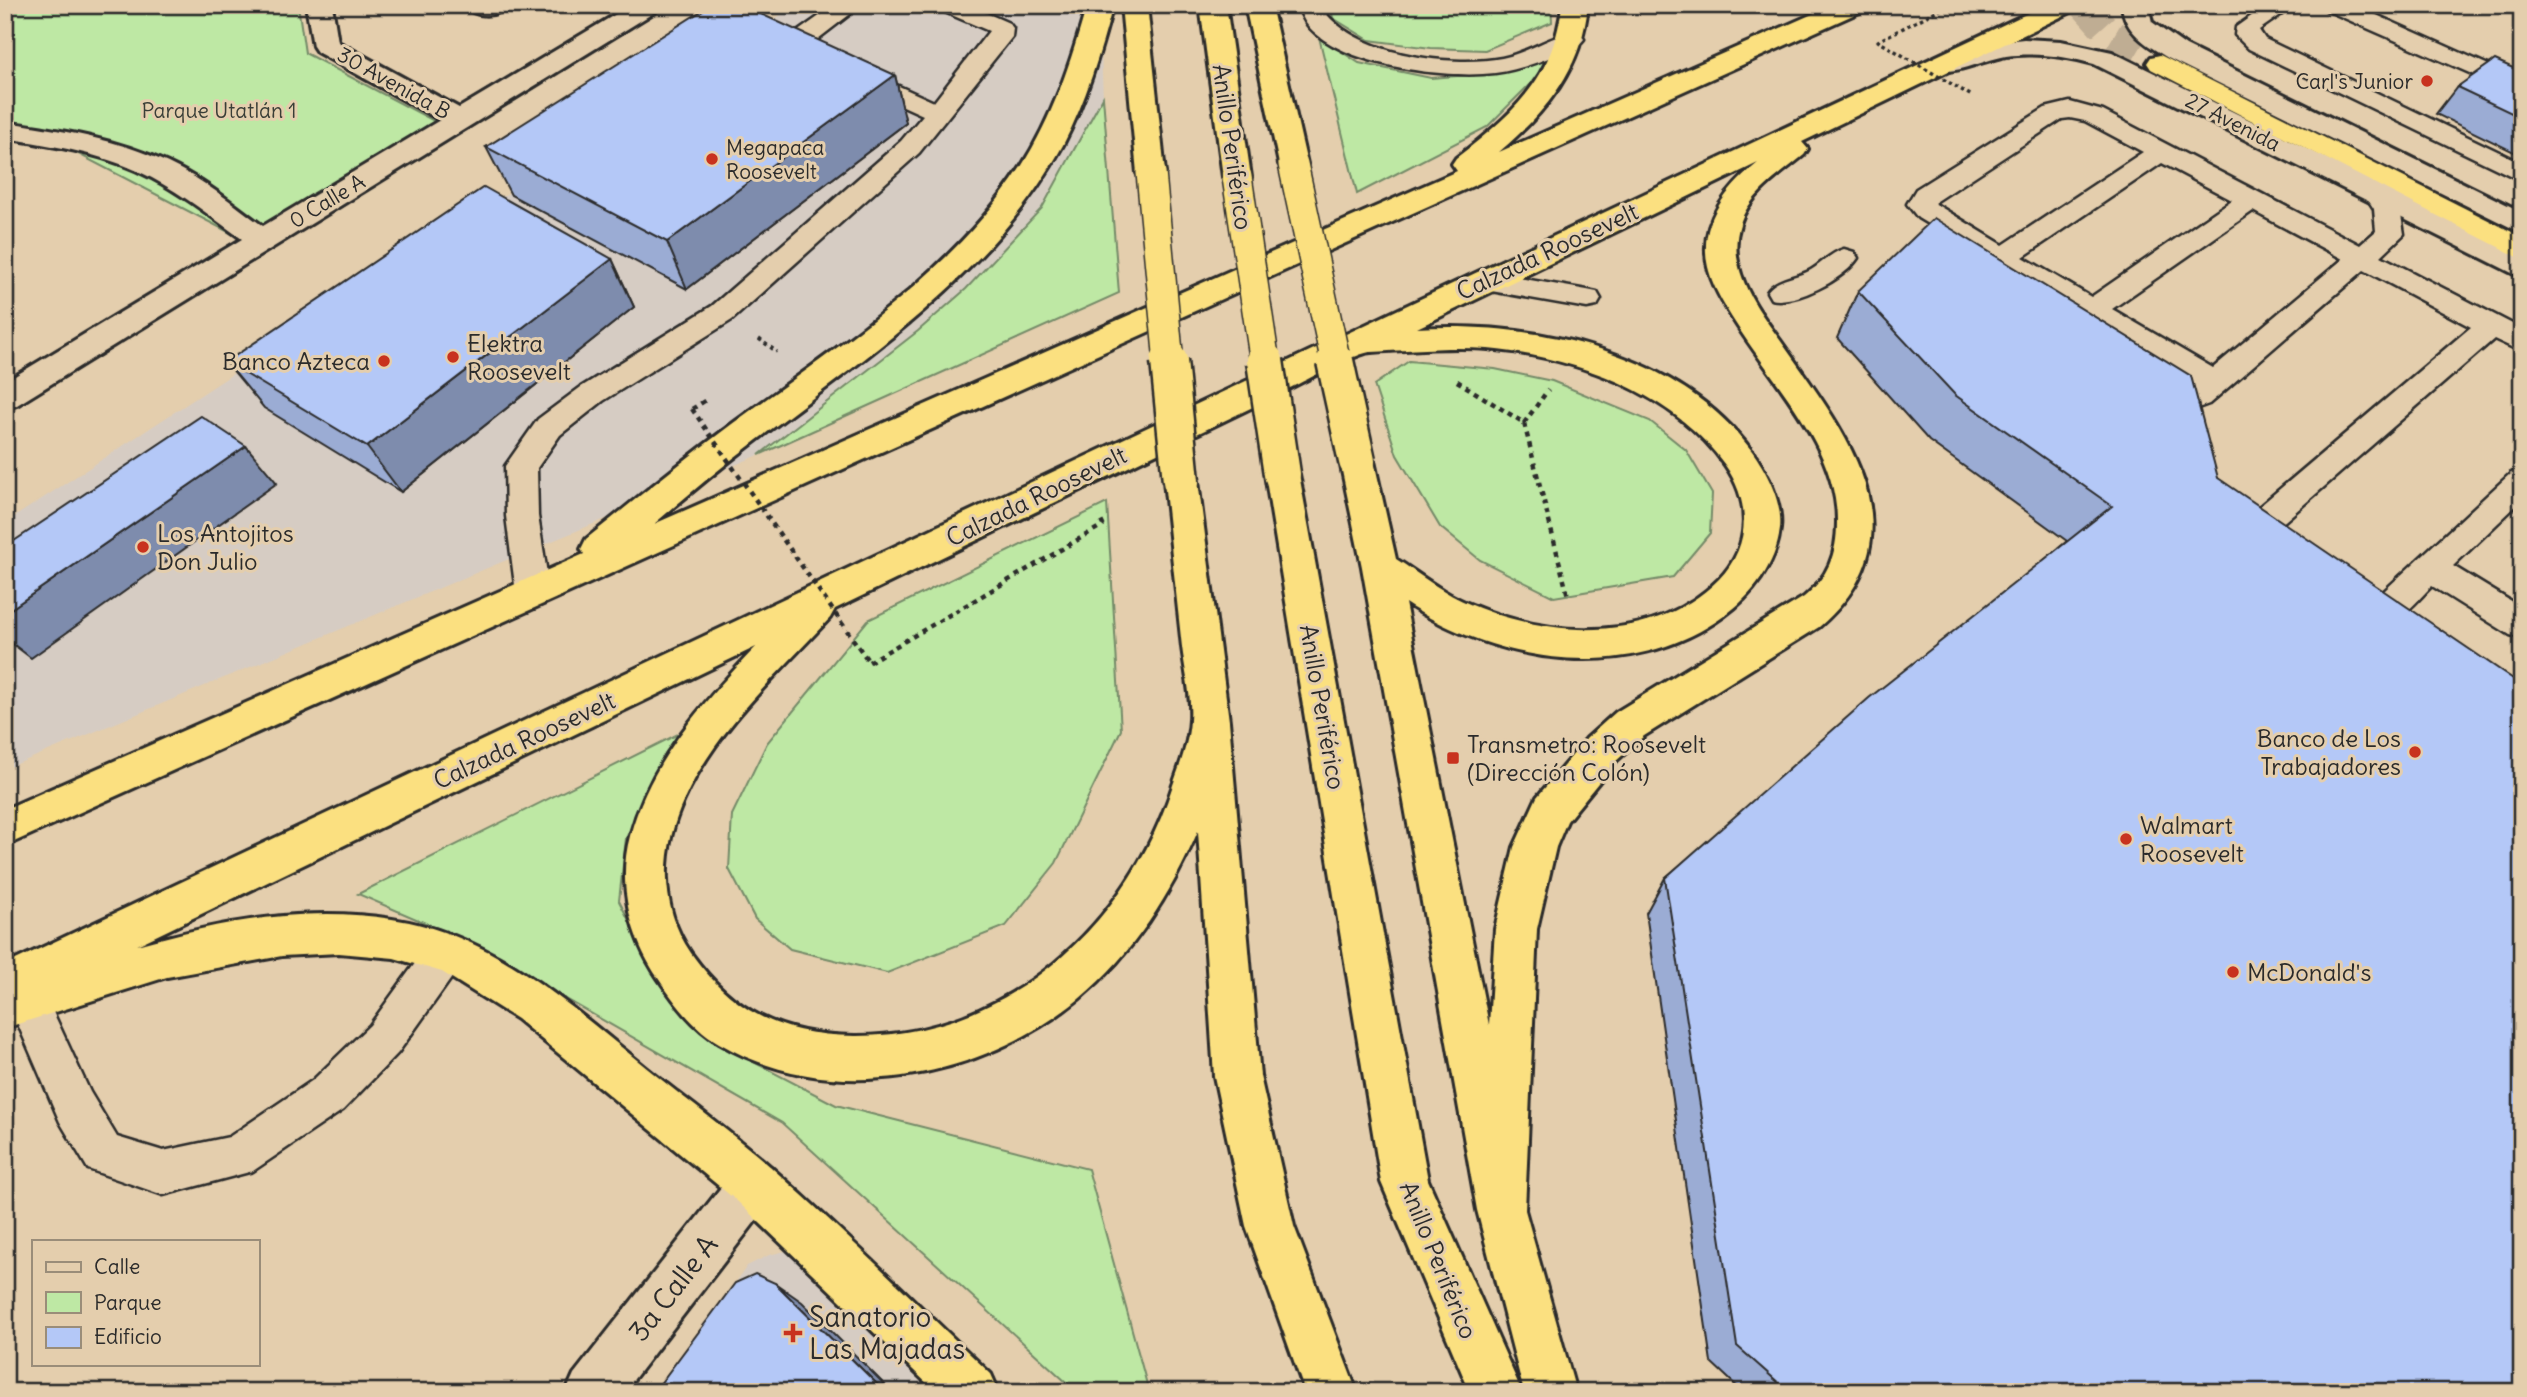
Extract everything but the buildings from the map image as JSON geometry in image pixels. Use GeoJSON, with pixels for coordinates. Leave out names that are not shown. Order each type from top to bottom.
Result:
{"type":"FeatureCollection","features":[{"type":"Feature","properties":{"kind":"highway"},"geometry":{"type":"LineString","coordinates":[[544,588],[859,345],[962,255],[999,217],[1028,177],[1072,99],[1084,69],[1100,5]]}},
{"type":"Feature","properties":{"kind":"highway"},"geometry":{"type":"LineString","coordinates":[[1134,5],[1181,481],[1210,721],[1237,1076],[1270,1226],[1331,1392]]}},
{"type":"Feature","properties":{"kind":"highway","name":"Anillo Periférico"},"geometry":{"type":"LineString","coordinates":[[1213,5],[1282,474],[1405,1182],[1496,1392]]}},
{"type":"Feature","properties":{"kind":"highway"},"geometry":{"type":"LineString","coordinates":[[1258,5],[1380,567],[1501,1210],[1550,1392]]}},
{"type":"Feature","properties":{"kind":"highway"},"geometry":{"type":"LineString","coordinates":[[1367,222],[1466,164],[1496,141],[1543,93],[1561,65],[1572,39],[1575,5]]}},
{"type":"Feature","properties":{"kind":"highway"},"geometry":{"type":"LineString","coordinates":[[5,828],[1855,5]]}},
{"type":"Feature","properties":{"kind":"highway","name":"Calzada Roosevelt"},"geometry":{"type":"LineString","coordinates":[[13,999],[832,593],[2066,5]]}},
{"type":"Feature","properties":{"kind":"highway"},"geometry":{"type":"LineString","coordinates":[[2160,63],[2522,249]]}},
{"type":"Feature","properties":{"kind":"highway"},"geometry":{"type":"LineString","coordinates":[[1501,1210],[1516,929],[1535,846],[1551,810],[1601,750],[1630,724],[1806,617],[1833,591],[1845,575],[1852,556],[1856,530],[1855,503],[1838,454],[1746,315],[1729,285],[1720,251],[1726,220],[1738,202],[1772,167],[1838,114]]}},
{"type":"Feature","properties":{"kind":"highway"},"geometry":{"type":"LineString","coordinates":[[1353,344],[1443,337],[1489,338],[1586,358],[1668,395],[1721,433],[1753,483],[1762,512],[1760,540],[1750,565],[1732,590],[1707,611],[1681,626],[1645,638],[1582,648],[1534,641],[1466,619],[1380,567]]}},
{"type":"Feature","properties":{"kind":"highway"},"geometry":{"type":"LineString","coordinates":[[832,593],[713,720],[689,752],[664,799],[651,834],[644,873],[650,916],[680,982],[709,1010],[739,1032],[775,1049],[816,1056],[863,1059],[909,1053],[952,1043],[987,1029],[1021,1013],[1058,989],[1097,954],[1125,922],[1150,885],[1183,818],[1197,779],[1210,721]]}},
{"type":"Feature","properties":{"kind":"highway"},"geometry":{"type":"LineString","coordinates":[[13,999],[196,951],[298,935],[345,933],[388,937],[446,953],[495,978],[533,1004],[754,1184],[973,1392]]}},
{"type":"Feature","properties":{"kind":"street","name":"30 Avenida B"},"geometry":{"type":"LineString","coordinates":[[319,5],[326,46],[460,120]]}},
{"type":"Feature","properties":{"kind":"street"},"geometry":{"type":"LineString","coordinates":[[478,5],[484,8],[494,5]]}},
{"type":"Feature","properties":{"kind":"street","name":"0 Calle A"},"geometry":{"type":"LineString","coordinates":[[5,397],[649,5]]}},
{"type":"Feature","properties":{"kind":"street","name":"27 Avenida"},"geometry":{"type":"LineString","coordinates":[[2135,5],[2136,19],[2144,28],[2177,52],[2522,224]]}},
{"type":"Feature","properties":{"kind":"street","name":"27 Avenida"},"geometry":{"type":"LineString","coordinates":[[1930,70],[1987,50],[2026,45],[2079,51],[2127,68],[2522,268]]}},
{"type":"Feature","properties":{"kind":"street"},"geometry":{"type":"LineString","coordinates":[[5,130],[72,140],[151,167],[179,180],[263,240]]}},
{"type":"Feature","properties":{"kind":"street","name":"3a Calle A"},"geometry":{"type":"LineString","coordinates":[[592,1392],[754,1184]]}},
{"type":"Feature","properties":{"kind":"lane"},"geometry":{"type":"LineString","coordinates":[[851,5],[805,37],[799,46],[804,52],[938,113]]}},
{"type":"Feature","properties":{"kind":"lane"},"geometry":{"type":"LineString","coordinates":[[544,588],[522,516],[521,466],[548,427],[592,394],[722,313],[910,147],[1000,37],[1001,28],[994,23],[948,5]]}},
{"type":"Feature","properties":{"kind":"lane"},"geometry":{"type":"LineString","coordinates":[[1308,5],[1319,24],[1340,39],[1372,54],[1429,64],[1494,66],[1532,56],[1572,39]]}},
{"type":"Feature","properties":{"kind":"lane"},"geometry":{"type":"LineString","coordinates":[[2334,5],[2522,89]]}},
{"type":"Feature","properties":{"kind":"lane"},"geometry":{"type":"LineString","coordinates":[[2278,6],[2248,27],[2247,35],[2257,44],[2522,173]]}},
{"type":"Feature","properties":{"kind":"lane"},"geometry":{"type":"LineString","coordinates":[[2213,382],[1927,212],[1920,204],[1925,195],[2054,113],[2070,110],[2094,116],[2522,342]]}},
{"type":"Feature","properties":{"kind":"lane"},"geometry":{"type":"LineString","coordinates":[[2004,257],[2162,151]]}},
{"type":"Feature","properties":{"kind":"lane"},"geometry":{"type":"LineString","coordinates":[[2187,422],[2195,399],[2213,382],[2390,234],[2387,209],[2378,195]]}},
{"type":"Feature","properties":{"kind":"lane"},"geometry":{"type":"LineString","coordinates":[[2090,311],[2253,198]]}},
{"type":"Feature","properties":{"kind":"lane"},"geometry":{"type":"LineString","coordinates":[[1782,292],[1821,277],[1843,258]]}},
{"type":"Feature","properties":{"kind":"lane"},"geometry":{"type":"LineString","coordinates":[[1484,281],[1587,299]]}},
{"type":"Feature","properties":{"kind":"lane"},"geometry":{"type":"LineString","coordinates":[[2253,530],[2491,326]]}},
{"type":"Feature","properties":{"kind":"lane"},"geometry":{"type":"LineString","coordinates":[[2382,612],[2430,568],[2510,511],[2522,481]]}},
{"type":"Feature","properties":{"kind":"lane"},"geometry":{"type":"LineString","coordinates":[[2430,568],[2522,625]]}},
{"type":"Feature","properties":{"kind":"lane"},"geometry":{"type":"LineString","coordinates":[[13,999],[103,1154],[163,1173],[237,1156],[328,1095],[384,1039],[446,953]]}},
{"type":"Feature","properties":{"kind":"path"},"geometry":{"type":"LineString","coordinates":[[1948,5],[1878,41],[1972,96]]}},
{"type":"Feature","properties":{"kind":"path"},"geometry":{"type":"LineString","coordinates":[[1394,340],[1524,423],[1582,648]]}},
{"type":"Feature","properties":{"kind":"path"},"geometry":{"type":"LineString","coordinates":[[692,409],[869,662],[1103,525],[1076,477]]}},
{"type":"Feature","properties":{"kind":"shaded area"},"geometry":{"type":"Polygon","coordinates":[[[796,5],[1099,5],[1103,97],[1042,208],[966,289],[918,331],[759,455],[5,769],[5,523],[796,5]]]}},
{"type":"Feature","properties":{"kind":"shaded area","name":"Sanatorio Las Majadas"},"geometry":{"type":"Polygon","coordinates":[[[790,1250],[947,1392],[661,1392],[747,1266],[769,1255],[790,1250]]]}},
{"type":"Feature","properties":{"kind":"green space","name":"Parque Utatlán 1"},"geometry":{"type":"Polygon","coordinates":[[[5,5],[298,5],[305,53],[440,124],[244,240],[5,116],[5,5]]]}},
{"type":"Feature","properties":{"kind":"green space"},"geometry":{"type":"Polygon","coordinates":[[[1330,5],[1551,5],[1552,22],[1485,50],[1431,48],[1369,40],[1333,18],[1330,5]]]}},
{"type":"Feature","properties":{"kind":"green space"},"geometry":{"type":"Polygon","coordinates":[[[1319,37],[1359,63],[1431,78],[1496,73],[1553,54],[1530,84],[1487,127],[1357,194],[1319,37]]]}},
{"type":"Feature","properties":{"kind":"green space"},"geometry":{"type":"Polygon","coordinates":[[[1103,97],[1119,293],[759,455],[918,331],[966,289],[1042,208],[1103,97]]]}},
{"type":"Feature","properties":{"kind":"green space"},"geometry":{"type":"Polygon","coordinates":[[[1409,361],[1495,369],[1552,381],[1650,421],[1686,450],[1712,494],[1710,533],[1673,577],[1554,597],[1480,560],[1440,527],[1397,455],[1374,385],[1409,361]]]}},
{"type":"Feature","properties":{"kind":"green space"},"geometry":{"type":"Polygon","coordinates":[[[1107,503],[1121,730],[1056,863],[1006,926],[887,973],[790,949],[755,919],[729,869],[732,815],[767,743],[868,620],[1107,503]]]}},
{"type":"Feature","properties":{"kind":"green space"},"geometry":{"type":"Polygon","coordinates":[[[680,733],[626,838],[619,901],[655,971],[711,1040],[836,1105],[1088,1169],[1149,1392],[1077,1392],[782,1123],[458,937],[358,894],[680,733]]]}},
{"type":"Feature","properties":{"kind":"tunnel"},"geometry":{"type":"LineString","coordinates":[[2084,5],[2108,32],[2160,63]]}},
{"type":"Feature","properties":{"kind":"place","name":"Carl's Junior"},"geometry":{"type":"Point","coordinates":[2427,81]}},
{"type":"Feature","properties":{"kind":"place","name":"Megapaca Roosevelt"},"geometry":{"type":"Point","coordinates":[712,159]}},
{"type":"Feature","properties":{"kind":"place","name":"Elektra Roosevelt"},"geometry":{"type":"Point","coordinates":[453,357]}},
{"type":"Feature","properties":{"kind":"place","name":"Banco Azteca"},"geometry":{"type":"Point","coordinates":[384,361]}},
{"type":"Feature","properties":{"kind":"place","name":"Los Antojitos Don Julio"},"geometry":{"type":"Point","coordinates":[143,547]}},
{"type":"Feature","properties":{"kind":"place","name":"Banco de Los Trabajadores"},"geometry":{"type":"Point","coordinates":[2415,752]}},
{"type":"Feature","properties":{"kind":"place","name":"Transmetro: Roosevelt (Dirección Colón)"},"geometry":{"type":"Point","coordinates":[1453,758]}},
{"type":"Feature","properties":{"kind":"place","name":"Walmart Roosevelt"},"geometry":{"type":"Point","coordinates":[2126,839]}},
{"type":"Feature","properties":{"kind":"place","name":"McDonald's"},"geometry":{"type":"Point","coordinates":[2233,972]}},
{"type":"Feature","properties":{"kind":"place","name":"Sanatorio Las Majadas"},"geometry":{"type":"Point","coordinates":[793,1333]}}]}
